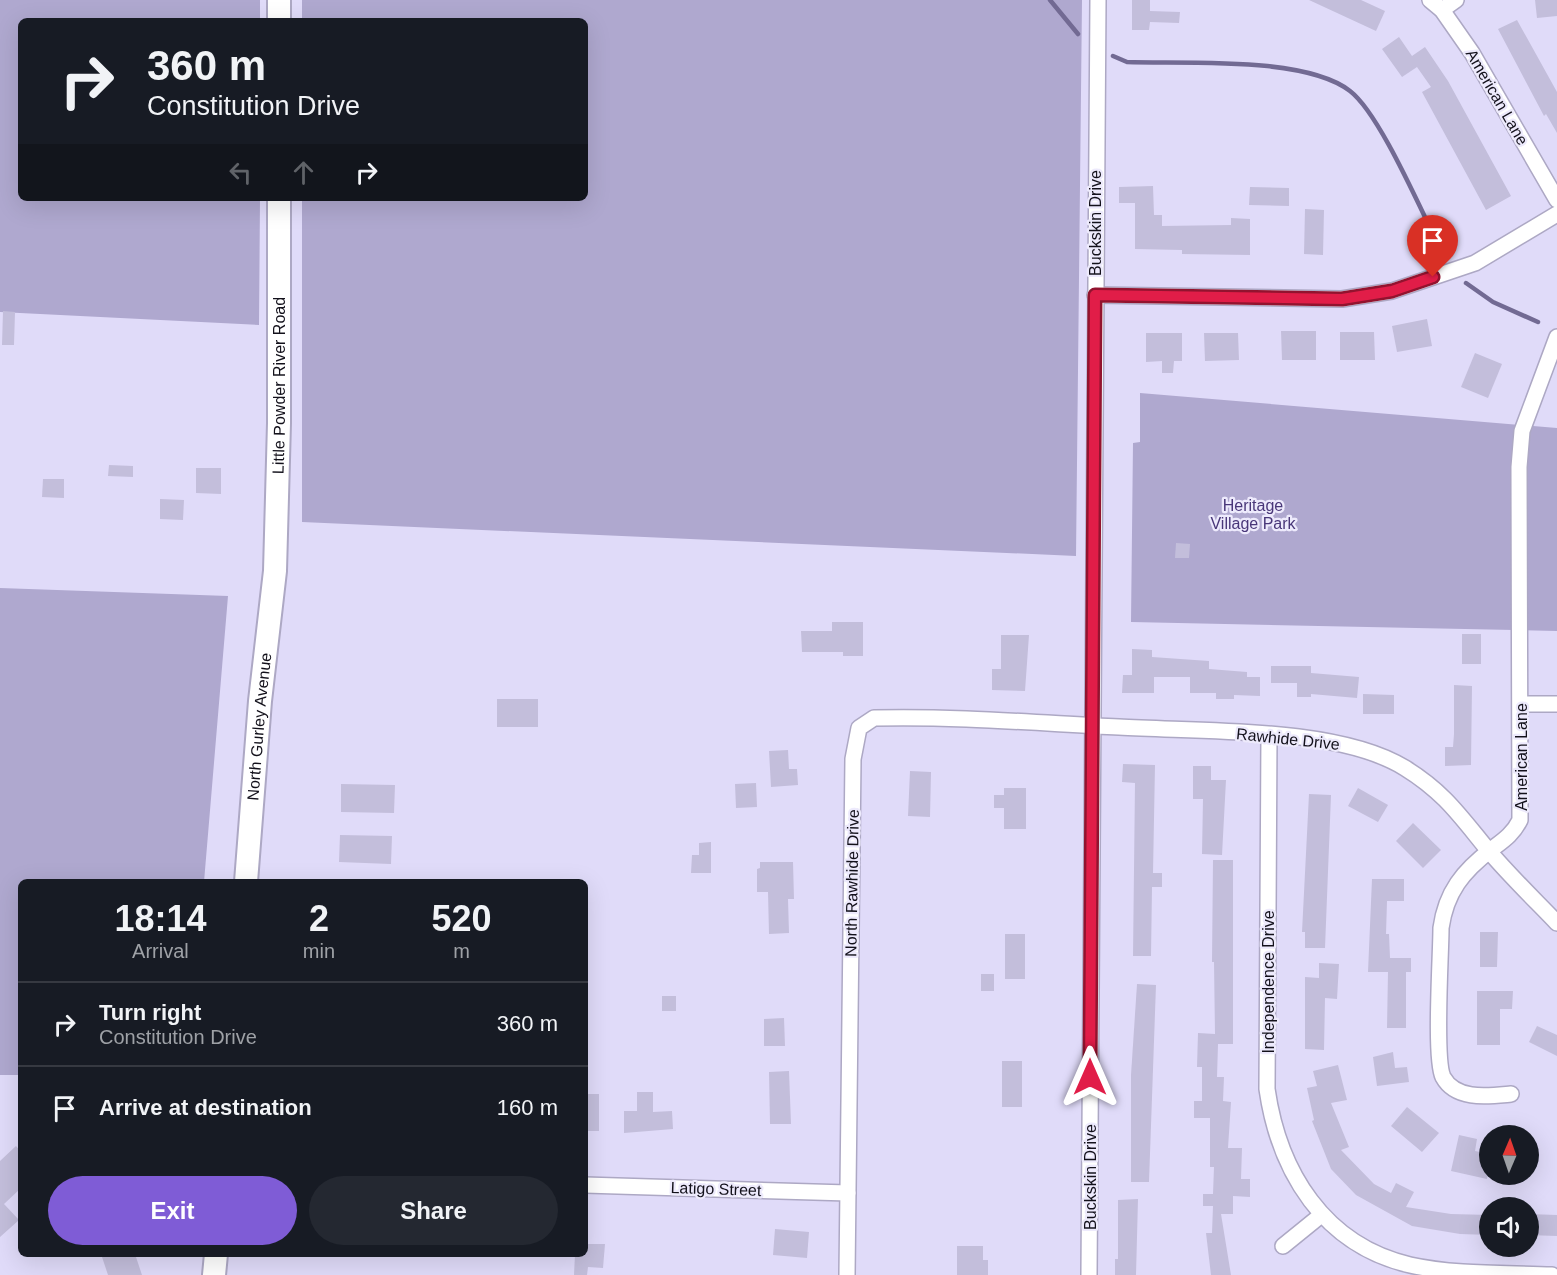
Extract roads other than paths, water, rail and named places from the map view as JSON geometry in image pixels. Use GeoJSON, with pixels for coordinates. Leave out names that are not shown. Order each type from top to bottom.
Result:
{"type":"FeatureCollection","features":[{"type":"Feature","properties":{"kind":"street"},"geometry":{"type":"LineString","coordinates":[[279,0],[279,18]]}},
{"type":"Feature","properties":{"kind":"street","name":"Buckskin Drive"},"geometry":{"type":"LineString","coordinates":[[1089,1275],[1098,0]]}},
{"type":"Feature","properties":{"kind":"street"},"geometry":{"type":"LineString","coordinates":[[1436,5],[1456,0]]}},
{"type":"Feature","properties":{"kind":"street","name":"American Lane"},"geometry":{"type":"LineString","coordinates":[[1436,5],[1472,53],[1557,200]]}},
{"type":"Feature","properties":{"kind":"street","name":"Little Powder River Road"},"geometry":{"type":"LineString","coordinates":[[275,572],[279,423],[279,201]]}},
{"type":"Feature","properties":{"kind":"street"},"geometry":{"type":"LineString","coordinates":[[1095,295],[1342,299],[1392,291],[1475,263],[1557,214]]}},
{"type":"Feature","properties":{"kind":"street","name":"American Lane"},"geometry":{"type":"LineString","coordinates":[[1511,1095],[1478,1097],[1459,1091],[1443,1077],[1439,1052],[1444,909],[1451,890],[1458,881],[1489,851],[1514,833],[1520,820],[1519,467],[1522,431],[1557,337]]}},
{"type":"Feature","properties":{"kind":"street","name":"North Gurley Avenue"},"geometry":{"type":"LineString","coordinates":[[246,879],[260,701],[275,572]]}},
{"type":"Feature","properties":{"kind":"street"},"geometry":{"type":"LineString","coordinates":[[1521,704],[1557,704]]}},
{"type":"Feature","properties":{"kind":"street","name":"North Rawhide Drive"},"geometry":{"type":"LineString","coordinates":[[847,1275],[853,759],[860,728],[874,718],[1092,726]]}},
{"type":"Feature","properties":{"kind":"street","name":"Rawhide Drive"},"geometry":{"type":"LineString","coordinates":[[1092,726],[1269,735],[1336,742],[1375,753],[1403,766],[1428,783],[1455,807],[1489,851],[1557,923]]}},
{"type":"Feature","properties":{"kind":"street","name":"Independence Drive"},"geometry":{"type":"LineString","coordinates":[[1269,735],[1267,1089],[1272,1124],[1284,1155],[1320,1216],[1347,1237],[1409,1265],[1440,1270],[1552,1275]]}},
{"type":"Feature","properties":{"kind":"street","name":"Latigo Street"},"geometry":{"type":"LineString","coordinates":[[588,1185],[848,1193]]}},
{"type":"Feature","properties":{"kind":"street"},"geometry":{"type":"LineString","coordinates":[[1283,1246],[1320,1216]]}},
{"type":"Feature","properties":{"kind":"street"},"geometry":{"type":"LineString","coordinates":[[214,1275],[216,1257]]}},
{"type":"Feature","properties":{"kind":"waterway"},"geometry":{"type":"LineString","coordinates":[[1050,0],[1078,34]]}},
{"type":"Feature","properties":{"kind":"waterway"},"geometry":{"type":"LineString","coordinates":[[1113,56],[1127,62],[1243,64],[1275,67],[1304,72],[1330,80],[1350,91],[1362,103],[1387,141],[1440,248]]}},
{"type":"Feature","properties":{"kind":"waterway"},"geometry":{"type":"LineString","coordinates":[[1466,283],[1493,302],[1538,322]]}},
{"type":"Feature","properties":{"kind":"park label","name":"Heritage Village Park"},"geometry":{"type":"Point","coordinates":[1253,514]}}]}
